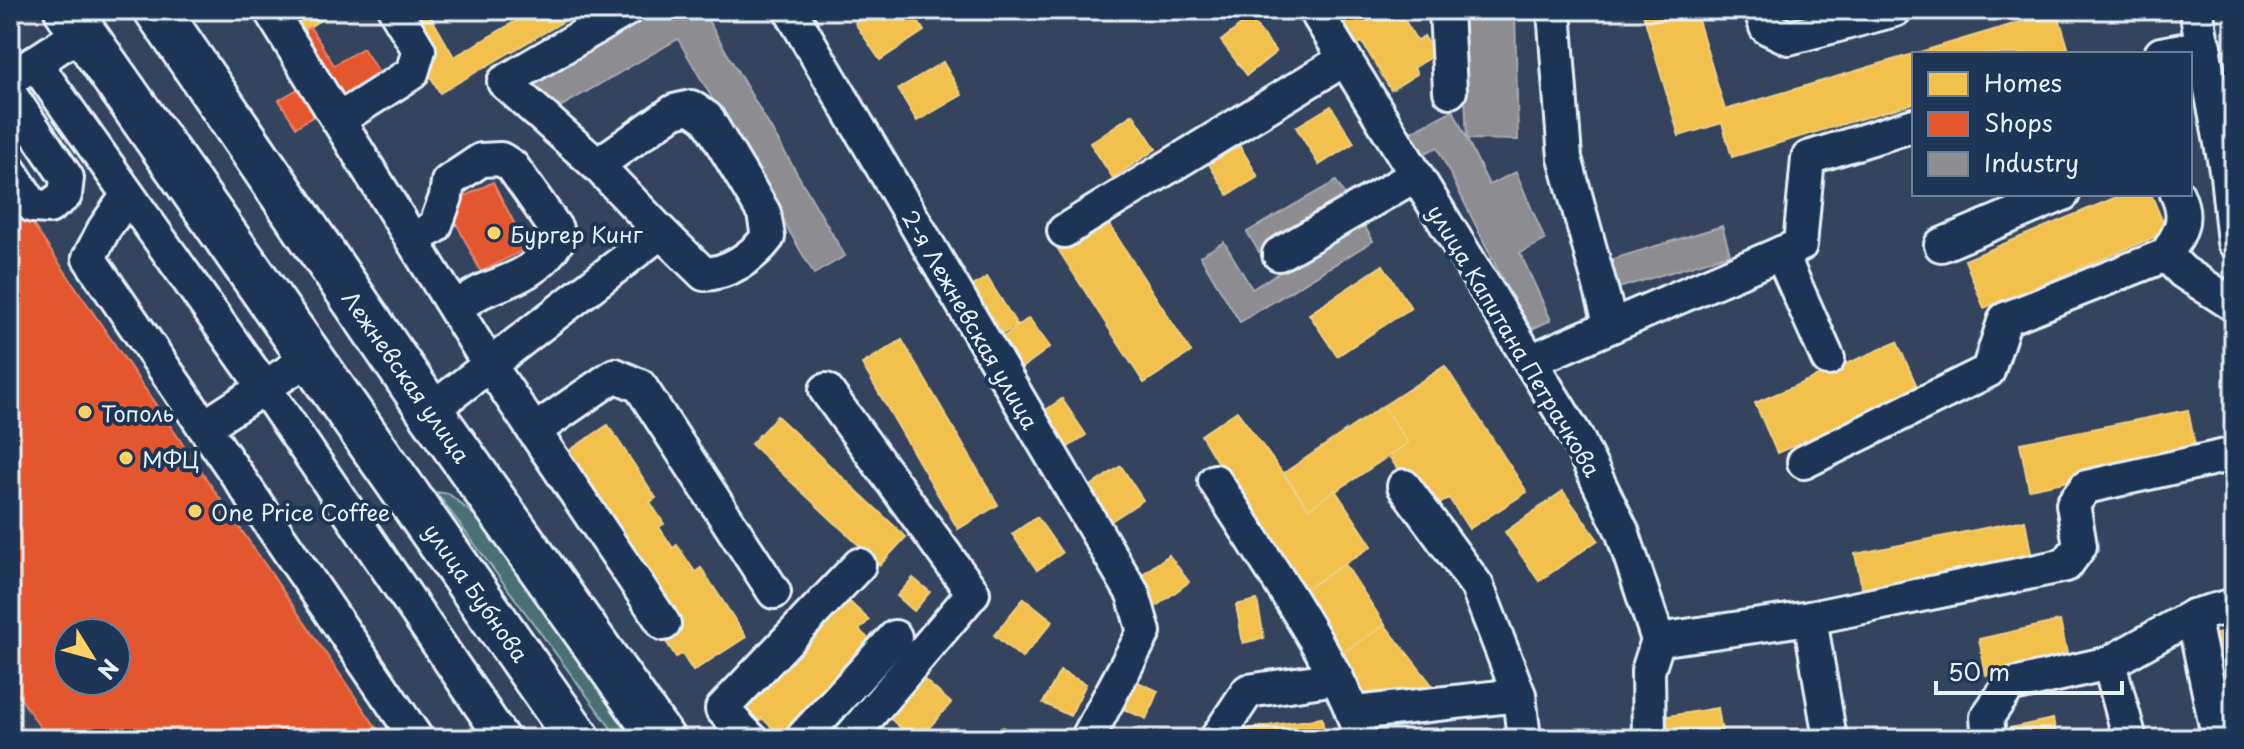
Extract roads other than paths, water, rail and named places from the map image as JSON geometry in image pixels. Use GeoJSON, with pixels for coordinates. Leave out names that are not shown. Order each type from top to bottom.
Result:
{"type":"FeatureCollection","features":[{"type":"Feature","properties":{"kind":"highway","name":"Лежневская улица"},"geometry":{"type":"LineString","coordinates":[[157,10],[430,411],[662,739]]}},
{"type":"Feature","properties":{"kind":"highway"},"geometry":{"type":"LineString","coordinates":[[74,21],[374,447],[430,411]]}},
{"type":"Feature","properties":{"kind":"highway","name":"улица Бубнова"},"geometry":{"type":"LineString","coordinates":[[374,447],[578,735]]}},
{"type":"Feature","properties":{"kind":"street"},"geometry":{"type":"LineString","coordinates":[[270,10],[489,364],[664,624]]}},
{"type":"Feature","properties":{"kind":"street"},"geometry":{"type":"LineString","coordinates":[[338,120],[412,73],[419,50],[395,10]]}},
{"type":"Feature","properties":{"kind":"street"},"geometry":{"type":"LineString","coordinates":[[597,165],[674,111],[691,107],[707,118],[764,213],[768,237],[760,248],[722,273],[704,274],[597,165],[504,82],[626,10]]}},
{"type":"Feature","properties":{"kind":"street","name":"2-я Лежневская улица"},"geometry":{"type":"LineString","coordinates":[[790,10],[1133,594],[1144,632],[1087,739]]}},
{"type":"Feature","properties":{"kind":"street","name":"улица Капитана Петрачкова"},"geometry":{"type":"LineString","coordinates":[[1315,10],[1576,436],[1622,531],[1658,640]]}},
{"type":"Feature","properties":{"kind":"street"},"geometry":{"type":"LineString","coordinates":[[1446,10],[1450,91]]}},
{"type":"Feature","properties":{"kind":"street"},"geometry":{"type":"LineString","coordinates":[[1554,10],[1565,158],[1611,326]]}},
{"type":"Feature","properties":{"kind":"street"},"geometry":{"type":"LineString","coordinates":[[1761,10],[1766,27],[1789,38],[1895,10]]}},
{"type":"Feature","properties":{"kind":"street"},"geometry":{"type":"LineString","coordinates":[[2196,10],[2227,175],[2234,242]]}},
{"type":"Feature","properties":{"kind":"street"},"geometry":{"type":"LineString","coordinates":[[74,21],[22,71],[128,195],[264,387],[503,739]]}},
{"type":"Feature","properties":{"kind":"street"},"geometry":{"type":"LineString","coordinates":[[2172,52],[2205,46]]}},
{"type":"Feature","properties":{"kind":"street"},"geometry":{"type":"LineString","coordinates":[[1064,231],[1345,59]]}},
{"type":"Feature","properties":{"kind":"street"},"geometry":{"type":"LineString","coordinates":[[10,94],[67,178],[65,195],[49,207],[33,206],[10,171]]}},
{"type":"Feature","properties":{"kind":"street"},"geometry":{"type":"LineString","coordinates":[[1530,361],[1800,245],[1808,158],[1912,126]]}},
{"type":"Feature","properties":{"kind":"street"},"geometry":{"type":"LineString","coordinates":[[412,239],[435,227],[448,182],[481,160],[501,159],[512,166],[556,229],[558,240],[535,267],[455,308]]}},
{"type":"Feature","properties":{"kind":"street"},"geometry":{"type":"LineString","coordinates":[[1279,254],[1416,175]]}},
{"type":"Feature","properties":{"kind":"street"},"geometry":{"type":"LineString","coordinates":[[128,195],[104,229],[89,258],[417,739]]}},
{"type":"Feature","properties":{"kind":"street"},"geometry":{"type":"LineString","coordinates":[[1941,245],[2058,196]]}},
{"type":"Feature","properties":{"kind":"street"},"geometry":{"type":"LineString","coordinates":[[1804,462],[1988,371],[2005,319],[2166,255],[2182,231],[2184,208],[2178,196]]}},
{"type":"Feature","properties":{"kind":"street"},"geometry":{"type":"LineString","coordinates":[[430,411],[661,232]]}},
{"type":"Feature","properties":{"kind":"street"},"geometry":{"type":"LineString","coordinates":[[1781,253],[1828,359]]}},
{"type":"Feature","properties":{"kind":"street"},"geometry":{"type":"LineString","coordinates":[[2166,255],[2183,272],[2234,305]]}},
{"type":"Feature","properties":{"kind":"street"},"geometry":{"type":"LineString","coordinates":[[204,427],[311,357]]}},
{"type":"Feature","properties":{"kind":"street"},"geometry":{"type":"LineString","coordinates":[[534,431],[615,375],[640,386],[774,592]]}},
{"type":"Feature","properties":{"kind":"street"},"geometry":{"type":"LineString","coordinates":[[826,390],[973,593],[849,739]]}},
{"type":"Feature","properties":{"kind":"street"},"geometry":{"type":"LineString","coordinates":[[1649,739],[1648,671],[1658,640],[1810,618],[2066,565],[2080,546],[2073,504],[2086,487],[2234,454]]}},
{"type":"Feature","properties":{"kind":"street"},"geometry":{"type":"LineString","coordinates":[[1215,481],[1300,613],[1337,678],[1357,726],[1519,695]]}},
{"type":"Feature","properties":{"kind":"street"},"geometry":{"type":"LineString","coordinates":[[1404,486],[1477,586],[1519,695],[1524,739]]}},
{"type":"Feature","properties":{"kind":"street"},"geometry":{"type":"LineString","coordinates":[[751,739],[722,709],[859,565]]}},
{"type":"Feature","properties":{"kind":"street"},"geometry":{"type":"LineString","coordinates":[[1989,739],[1987,717],[2009,686],[2109,663],[2193,616],[2234,605]]}},
{"type":"Feature","properties":{"kind":"street"},"geometry":{"type":"LineString","coordinates":[[2193,616],[2217,731],[2212,739]]}},
{"type":"Feature","properties":{"kind":"street"},"geometry":{"type":"LineString","coordinates":[[1810,618],[1830,739]]}},
{"type":"Feature","properties":{"kind":"street"},"geometry":{"type":"LineString","coordinates":[[801,739],[895,637]]}},
{"type":"Feature","properties":{"kind":"street"},"geometry":{"type":"LineString","coordinates":[[2109,663],[2130,739]]}},
{"type":"Feature","properties":{"kind":"street"},"geometry":{"type":"LineString","coordinates":[[1216,739],[1248,691],[1337,678]]}},
{"type":"Feature","properties":{"kind":"place","name":"Бургер Кинг"},"geometry":{"type":"Point","coordinates":[494,233]}},
{"type":"Feature","properties":{"kind":"place","name":"Тополь"},"geometry":{"type":"Point","coordinates":[85,412]}},
{"type":"Feature","properties":{"kind":"place","name":"МФЦ"},"geometry":{"type":"Point","coordinates":[126,458]}},
{"type":"Feature","properties":{"kind":"place","name":"One Price Coffee"},"geometry":{"type":"Point","coordinates":[195,511]}}]}
